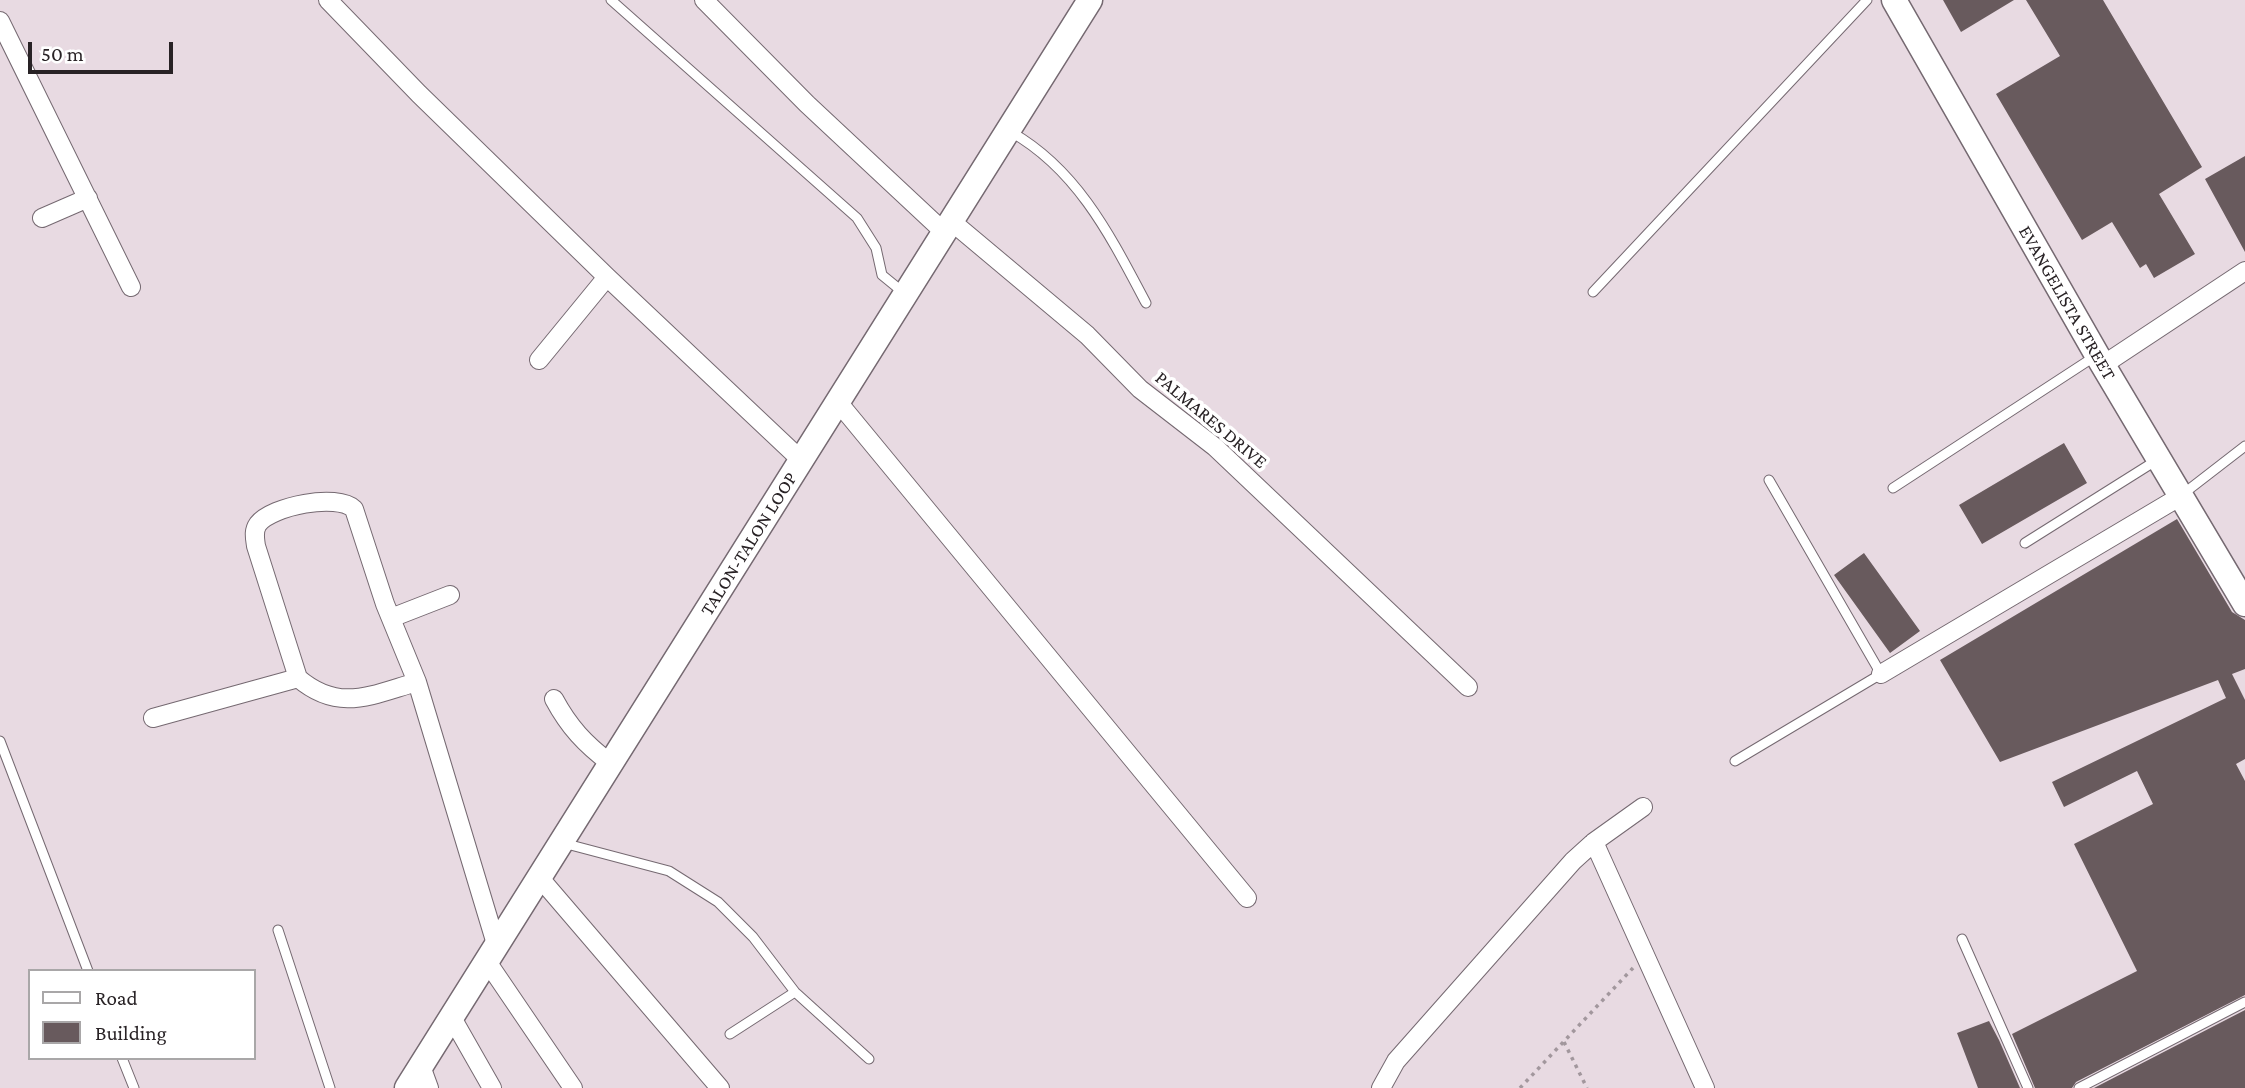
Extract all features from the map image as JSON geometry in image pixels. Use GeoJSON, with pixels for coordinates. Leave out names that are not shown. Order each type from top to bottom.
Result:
{"type":"FeatureCollection","features":[{"type":"Feature","properties":{"kind":"street"},"geometry":{"type":"LineString","coordinates":[[328,0],[419,94],[607,277],[801,460]]}},
{"type":"Feature","properties":{"kind":"street","name":"PALMARES DRIVE"},"geometry":{"type":"LineString","coordinates":[[704,0],[807,104],[948,226],[1087,335],[1140,389],[1215,447],[1468,687]]}},
{"type":"Feature","properties":{"kind":"street","name":"TALON-TALON LOOP"},"geometry":{"type":"LineString","coordinates":[[407,1088],[425,1077],[452,1016],[491,952],[1090,0]]}},
{"type":"Feature","properties":{"kind":"street","name":"EVANGELISTA STREET"},"geometry":{"type":"LineString","coordinates":[[1894,0],[2100,360],[2181,496],[2242,591]]}},
{"type":"Feature","properties":{"kind":"street"},"geometry":{"type":"LineString","coordinates":[[0,21],[131,286]]}},
{"type":"Feature","properties":{"kind":"street"},"geometry":{"type":"LineString","coordinates":[[42,218],[88,198]]}},
{"type":"Feature","properties":{"kind":"street"},"geometry":{"type":"LineString","coordinates":[[2100,360],[2245,271]]}},
{"type":"Feature","properties":{"kind":"street"},"geometry":{"type":"LineString","coordinates":[[540,359],[607,277]]}},
{"type":"Feature","properties":{"kind":"street"},"geometry":{"type":"LineString","coordinates":[[838,402],[1247,898]]}},
{"type":"Feature","properties":{"kind":"street"},"geometry":{"type":"LineString","coordinates":[[1881,674],[2181,496]]}},
{"type":"Feature","properties":{"kind":"street"},"geometry":{"type":"LineString","coordinates":[[417,682],[353,700],[314,692],[298,678],[256,546],[254,533],[266,518],[301,505],[339,501],[350,505],[358,520],[391,618],[417,682],[491,952],[573,1088]]}},
{"type":"Feature","properties":{"kind":"street"},"geometry":{"type":"LineString","coordinates":[[391,618],[450,595]]}},
{"type":"Feature","properties":{"kind":"street"},"geometry":{"type":"LineString","coordinates":[[153,718],[298,678]]}},
{"type":"Feature","properties":{"kind":"street"},"geometry":{"type":"LineString","coordinates":[[554,699],[567,723],[584,743],[610,763]]}},
{"type":"Feature","properties":{"kind":"street"},"geometry":{"type":"LineString","coordinates":[[1381,1088],[1396,1061],[1573,861],[1594,842],[1643,807]]}},
{"type":"Feature","properties":{"kind":"street"},"geometry":{"type":"LineString","coordinates":[[1594,842],[1704,1088]]}},
{"type":"Feature","properties":{"kind":"street"},"geometry":{"type":"LineString","coordinates":[[539,877],[720,1088]]}},
{"type":"Feature","properties":{"kind":"street"},"geometry":{"type":"LineString","coordinates":[[452,1016],[492,1088]]}},
{"type":"Feature","properties":{"kind":"lane"},"geometry":{"type":"LineString","coordinates":[[611,0],[856,218],[876,248],[882,275],[905,294]]}},
{"type":"Feature","properties":{"kind":"lane"},"geometry":{"type":"LineString","coordinates":[[1593,292],[1867,0]]}},
{"type":"Feature","properties":{"kind":"lane"},"geometry":{"type":"LineString","coordinates":[[1007,130],[1052,160],[1073,182],[1117,246],[1146,303]]}},
{"type":"Feature","properties":{"kind":"lane"},"geometry":{"type":"LineString","coordinates":[[1893,488],[2100,360]]}},
{"type":"Feature","properties":{"kind":"lane"},"geometry":{"type":"LineString","coordinates":[[2181,496],[2245,446]]}},
{"type":"Feature","properties":{"kind":"lane"},"geometry":{"type":"LineString","coordinates":[[2025,543],[2159,459]]}},
{"type":"Feature","properties":{"kind":"lane"},"geometry":{"type":"LineString","coordinates":[[1735,761],[1881,674],[1769,480]]}},
{"type":"Feature","properties":{"kind":"lane"},"geometry":{"type":"LineString","coordinates":[[0,741],[87,969]]}},
{"type":"Feature","properties":{"kind":"lane"},"geometry":{"type":"LineString","coordinates":[[561,842],[669,870],[718,902],[753,937],[795,992],[869,1059]]}},
{"type":"Feature","properties":{"kind":"lane"},"geometry":{"type":"LineString","coordinates":[[278,930],[330,1088]]}},
{"type":"Feature","properties":{"kind":"lane"},"geometry":{"type":"LineString","coordinates":[[1962,939],[2028,1088]]}},
{"type":"Feature","properties":{"kind":"lane"},"geometry":{"type":"LineString","coordinates":[[730,1034],[795,992]]}},
{"type":"Feature","properties":{"kind":"lane"},"geometry":{"type":"LineString","coordinates":[[2079,1088],[2245,1002]]}},
{"type":"Feature","properties":{"kind":"lane"},"geometry":{"type":"LineString","coordinates":[[123,1060],[134,1088]]}},
{"type":"Feature","properties":{"kind":"path"},"geometry":{"type":"LineString","coordinates":[[1520,1088],[1644,956]]}},
{"type":"Feature","properties":{"kind":"path"},"geometry":{"type":"LineString","coordinates":[[1564,1042],[1587,1088]]}},
{"type":"Feature","properties":{"kind":"building"},"geometry":{"type":"Polygon","coordinates":[[[1943,0],[2014,0],[1961,32],[1943,0]]]}},
{"type":"Feature","properties":{"kind":"building"},"geometry":{"type":"Polygon","coordinates":[[[2026,0],[2103,0],[2202,167],[2159,194],[2195,254],[2154,278],[2146,264],[2140,268],[2112,222],[2082,240],[1996,94],[2060,56],[2026,0]]]}},
{"type":"Feature","properties":{"kind":"building"},"geometry":{"type":"Polygon","coordinates":[[[2245,156],[2245,252],[2205,179],[2245,156]]]}},
{"type":"Feature","properties":{"kind":"building"},"geometry":{"type":"Polygon","coordinates":[[[2064,443],[2087,483],[1982,544],[1959,505],[2064,443]]]}},
{"type":"Feature","properties":{"kind":"building"},"geometry":{"type":"Polygon","coordinates":[[[2177,519],[2232,612],[2245,620],[2245,669],[2232,674],[2245,700],[2245,759],[2236,764],[2245,781],[2245,995],[2076,1082],[2072,1088],[2035,1088],[2012,1034],[2137,971],[2074,844],[2153,804],[2137,771],[2064,807],[2052,782],[2226,698],[2218,680],[2000,762],[1940,660],[2177,519]]]}},
{"type":"Feature","properties":{"kind":"building"},"geometry":{"type":"Polygon","coordinates":[[[1864,553],[1920,631],[1890,653],[1834,575],[1864,553]]]}},
{"type":"Feature","properties":{"kind":"building"},"geometry":{"type":"Polygon","coordinates":[[[2245,1010],[2245,1088],[2094,1088],[2245,1010]]]}},
{"type":"Feature","properties":{"kind":"building"},"geometry":{"type":"Polygon","coordinates":[[[1989,1021],[2020,1088],[1978,1088],[1957,1033],[1989,1021]]]}}]}
